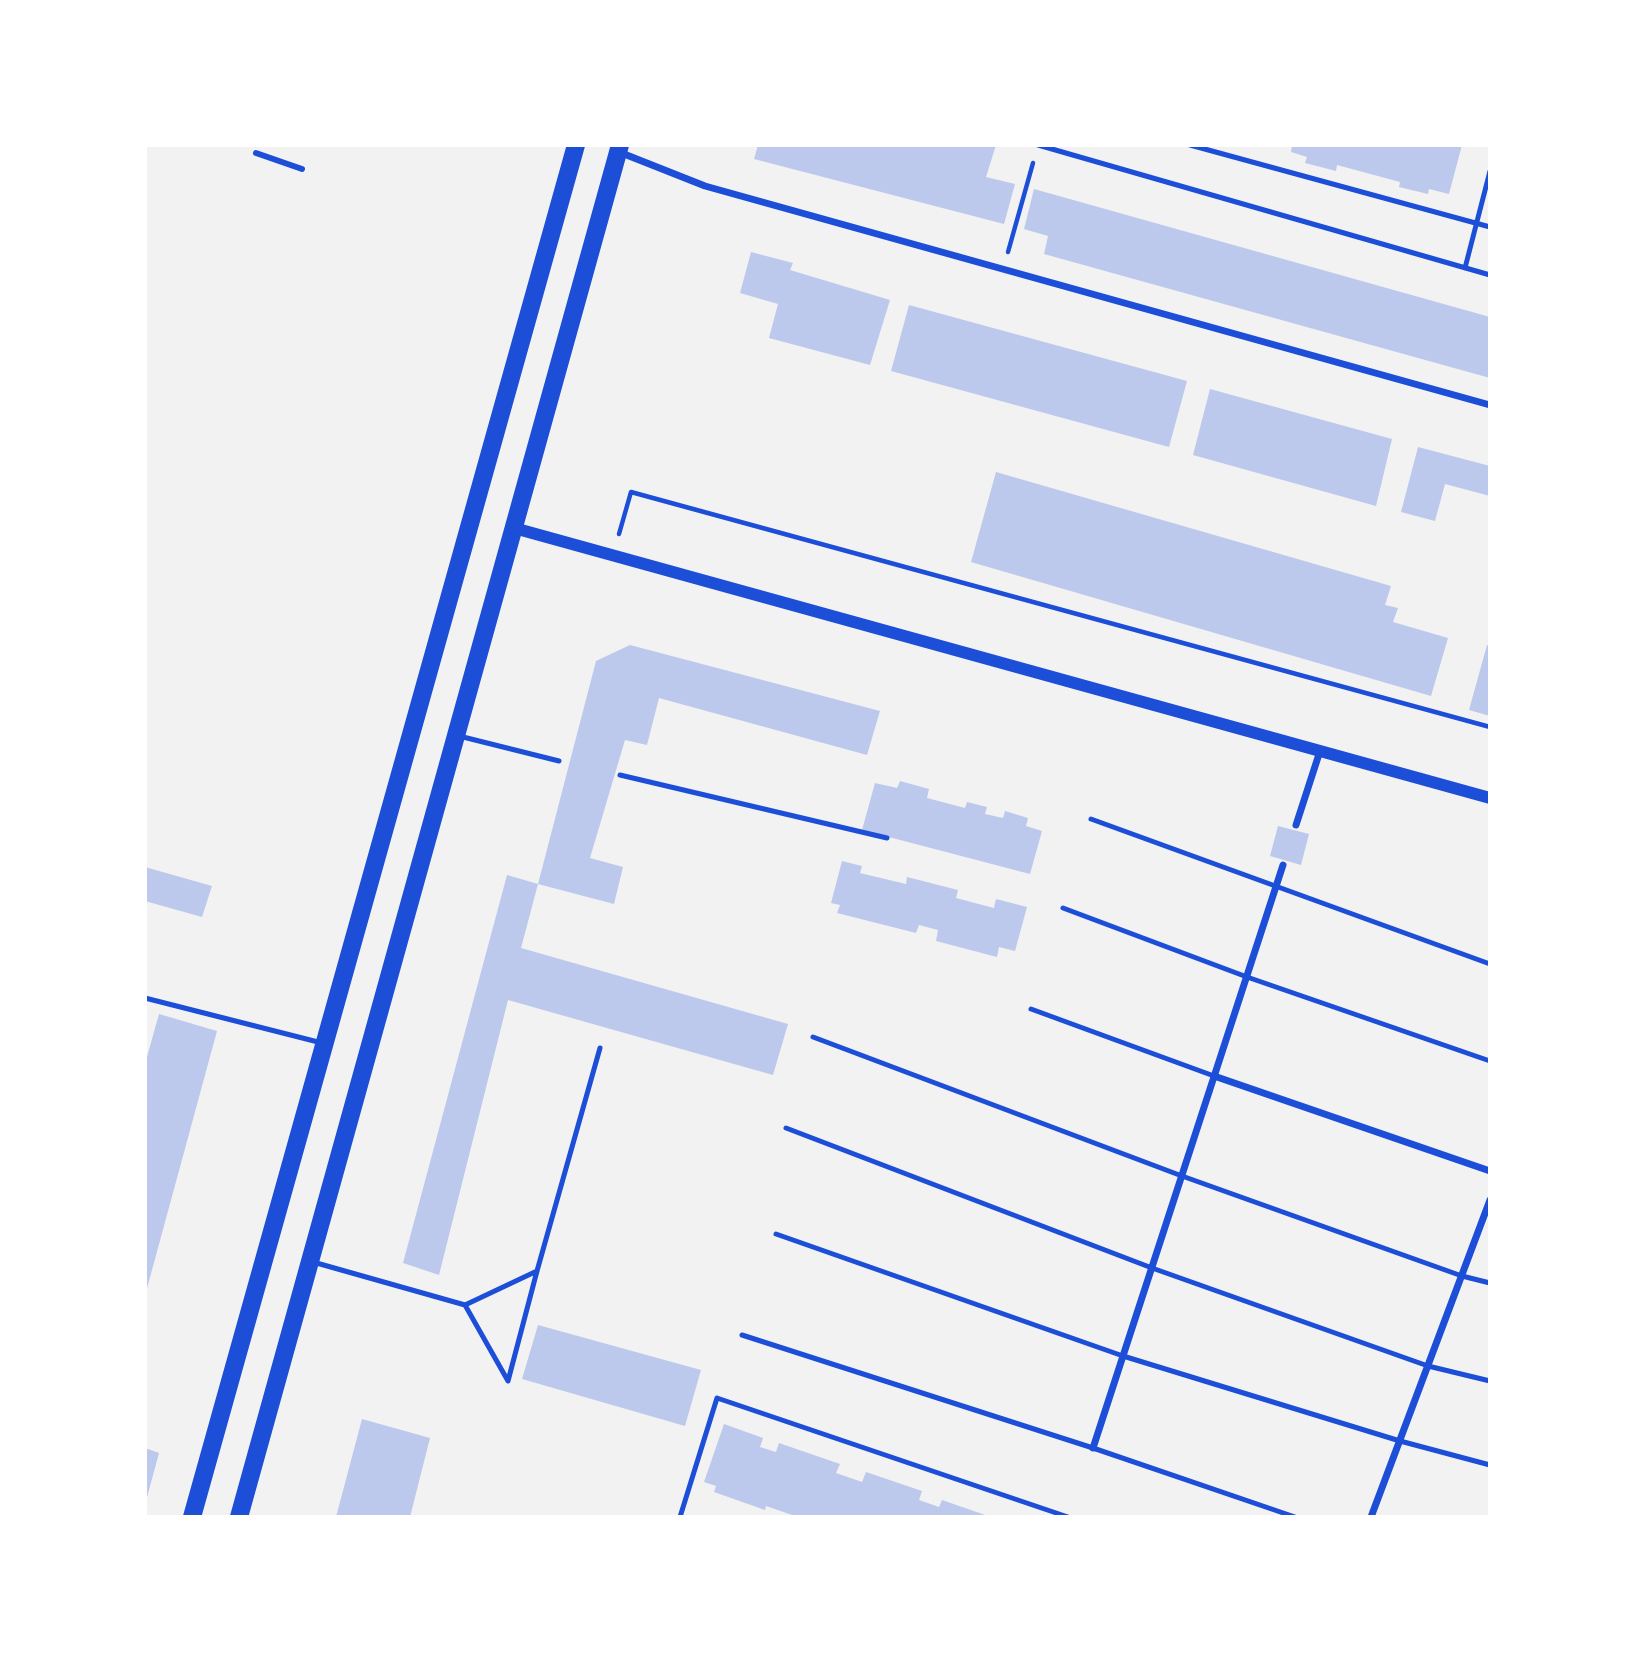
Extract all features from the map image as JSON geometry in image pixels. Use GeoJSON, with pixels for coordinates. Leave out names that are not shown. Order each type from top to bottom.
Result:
{"type":"FeatureCollection","features":[{"type":"Feature","properties":{"kind":"main road"},"geometry":{"type":"LineString","coordinates":[[192,1517],[576,145]]}},
{"type":"Feature","properties":{"kind":"main road"},"geometry":{"type":"LineString","coordinates":[[239,1517],[619,149]]}},
{"type":"Feature","properties":{"kind":"street"},"geometry":{"type":"LineString","coordinates":[[619,149],[705,186],[1490,405]]}},
{"type":"Feature","properties":{"kind":"street"},"geometry":{"type":"LineString","coordinates":[[256,153],[302,169]]}},
{"type":"Feature","properties":{"kind":"street"},"geometry":{"type":"LineString","coordinates":[[514,528],[1490,798]]}},
{"type":"Feature","properties":{"kind":"street"},"geometry":{"type":"LineString","coordinates":[[1296,825],[1320,751]]}},
{"type":"Feature","properties":{"kind":"street"},"geometry":{"type":"LineString","coordinates":[[1093,1448],[1283,865]]}},
{"type":"Feature","properties":{"kind":"street"},"geometry":{"type":"LineString","coordinates":[[1214,1076],[1490,1171]]}},
{"type":"Feature","properties":{"kind":"street"},"geometry":{"type":"LineString","coordinates":[[1371,1517],[1490,1200]]}},
{"type":"Feature","properties":{"kind":"lane"},"geometry":{"type":"LineString","coordinates":[[1038,145],[1490,275]]}},
{"type":"Feature","properties":{"kind":"lane"},"geometry":{"type":"LineString","coordinates":[[1190,145],[1490,227]]}},
{"type":"Feature","properties":{"kind":"lane"},"geometry":{"type":"LineString","coordinates":[[1465,268],[1490,171]]}},
{"type":"Feature","properties":{"kind":"lane"},"geometry":{"type":"LineString","coordinates":[[456,735],[559,761]]}},
{"type":"Feature","properties":{"kind":"lane"},"geometry":{"type":"LineString","coordinates":[[620,775],[887,838]]}},
{"type":"Feature","properties":{"kind":"lane"},"geometry":{"type":"LineString","coordinates":[[1091,819],[1490,964]]}},
{"type":"Feature","properties":{"kind":"lane"},"geometry":{"type":"LineString","coordinates":[[1063,908],[1247,977],[1490,1061]]}},
{"type":"Feature","properties":{"kind":"lane"},"geometry":{"type":"LineString","coordinates":[[145,998],[325,1044]]}},
{"type":"Feature","properties":{"kind":"lane"},"geometry":{"type":"LineString","coordinates":[[1031,1009],[1214,1076]]}},
{"type":"Feature","properties":{"kind":"lane"},"geometry":{"type":"LineString","coordinates":[[813,1037],[1182,1176],[1462,1276],[1490,1283]]}},
{"type":"Feature","properties":{"kind":"lane"},"geometry":{"type":"LineString","coordinates":[[465,1305],[508,1381],[600,1048]]}},
{"type":"Feature","properties":{"kind":"lane"},"geometry":{"type":"LineString","coordinates":[[786,1128],[1152,1268],[1428,1366],[1490,1381]]}},
{"type":"Feature","properties":{"kind":"lane"},"geometry":{"type":"LineString","coordinates":[[776,1234],[1123,1356],[1400,1441],[1490,1465]]}},
{"type":"Feature","properties":{"kind":"lane"},"geometry":{"type":"LineString","coordinates":[[310,1262],[465,1305],[537,1271]]}},
{"type":"Feature","properties":{"kind":"lane"},"geometry":{"type":"LineString","coordinates":[[742,1335],[1093,1448],[1295,1517]]}},
{"type":"Feature","properties":{"kind":"lane"},"geometry":{"type":"LineString","coordinates":[[680,1517],[718,1398],[1068,1517]]}},
{"type":"Feature","properties":{"kind":"path"},"geometry":{"type":"LineString","coordinates":[[1003,270],[1034,158]]}},
{"type":"Feature","properties":{"kind":"path"},"geometry":{"type":"LineString","coordinates":[[613,556],[631,492],[1490,727]]}},
{"type":"Feature","properties":{"kind":"building"},"geometry":{"type":"Polygon","coordinates":[[[758,145],[996,145],[986,177],[1015,184],[1004,224],[754,159],[758,145]]]}},
{"type":"Feature","properties":{"kind":"building"},"geometry":{"type":"Polygon","coordinates":[[[1292,145],[1462,145],[1449,194],[1429,189],[1428,194],[1399,187],[1400,182],[1337,165],[1336,171],[1305,163],[1307,157],[1291,152],[1292,145]]]}},
{"type":"Feature","properties":{"kind":"building"},"geometry":{"type":"Polygon","coordinates":[[[1034,189],[1490,317],[1490,378],[1044,254],[1048,236],[1024,229],[1034,189]]]}},
{"type":"Feature","properties":{"kind":"building"},"geometry":{"type":"Polygon","coordinates":[[[751,252],[793,263],[790,270],[890,300],[870,365],[769,338],[778,304],[740,293],[751,252]]]}},
{"type":"Feature","properties":{"kind":"building"},"geometry":{"type":"Polygon","coordinates":[[[909,305],[1187,381],[1169,447],[891,371],[909,305]]]}},
{"type":"Feature","properties":{"kind":"building"},"geometry":{"type":"Polygon","coordinates":[[[1210,389],[1392,439],[1376,506],[1193,455],[1210,389]]]}},
{"type":"Feature","properties":{"kind":"building"},"geometry":{"type":"Polygon","coordinates":[[[1418,447],[1490,466],[1490,496],[1445,484],[1435,521],[1401,512],[1418,447]]]}},
{"type":"Feature","properties":{"kind":"building"},"geometry":{"type":"Polygon","coordinates":[[[996,472],[1391,586],[1385,605],[1398,608],[1393,622],[1448,638],[1431,696],[971,562],[996,472]]]}},
{"type":"Feature","properties":{"kind":"building"},"geometry":{"type":"Polygon","coordinates":[[[630,645],[880,711],[867,755],[659,698],[647,745],[625,740],[590,858],[623,867],[614,904],[538,884],[596,661],[630,645]]]}},
{"type":"Feature","properties":{"kind":"building"},"geometry":{"type":"Polygon","coordinates":[[[1487,645],[1490,646],[1490,716],[1469,710],[1487,645]]]}},
{"type":"Feature","properties":{"kind":"building"},"geometry":{"type":"Polygon","coordinates":[[[900,781],[929,789],[927,798],[965,808],[967,802],[987,807],[985,814],[1003,818],[1005,811],[1028,818],[1026,826],[1042,831],[1030,874],[862,830],[875,783],[897,788],[900,781]]]}},
{"type":"Feature","properties":{"kind":"building"},"geometry":{"type":"Polygon","coordinates":[[[1278,826],[1309,834],[1301,865],[1270,856],[1278,826]]]}},
{"type":"Feature","properties":{"kind":"building"},"geometry":{"type":"Polygon","coordinates":[[[842,861],[862,866],[860,873],[906,884],[907,877],[958,890],[956,898],[994,908],[996,899],[1027,907],[1015,951],[999,947],[997,957],[936,941],[938,930],[919,925],[916,933],[837,913],[840,905],[831,903],[842,861]]]}},
{"type":"Feature","properties":{"kind":"building"},"geometry":{"type":"Polygon","coordinates":[[[145,867],[212,886],[202,917],[145,901],[145,867]]]}},
{"type":"Feature","properties":{"kind":"building"},"geometry":{"type":"Polygon","coordinates":[[[507,875],[538,884],[521,948],[788,1024],[773,1075],[508,1000],[439,1275],[403,1263],[507,875]]]}},
{"type":"Feature","properties":{"kind":"building"},"geometry":{"type":"Polygon","coordinates":[[[159,1014],[217,1031],[146,1292],[145,1064],[159,1014]]]}},
{"type":"Feature","properties":{"kind":"building"},"geometry":{"type":"Polygon","coordinates":[[[538,1325],[701,1370],[685,1426],[522,1379],[538,1325]]]}},
{"type":"Feature","properties":{"kind":"building"},"geometry":{"type":"Polygon","coordinates":[[[362,1419],[430,1438],[410,1517],[336,1517],[362,1419]]]}},
{"type":"Feature","properties":{"kind":"building"},"geometry":{"type":"Polygon","coordinates":[[[724,1424],[763,1438],[760,1447],[776,1452],[779,1443],[840,1464],[836,1473],[862,1482],[866,1472],[922,1491],[919,1500],[939,1507],[942,1500],[991,1517],[798,1517],[766,1506],[765,1510],[714,1492],[716,1486],[704,1482],[724,1424]]]}},
{"type":"Feature","properties":{"kind":"building"},"geometry":{"type":"Polygon","coordinates":[[[145,1448],[159,1453],[146,1501],[145,1501],[145,1448]]]}}]}
